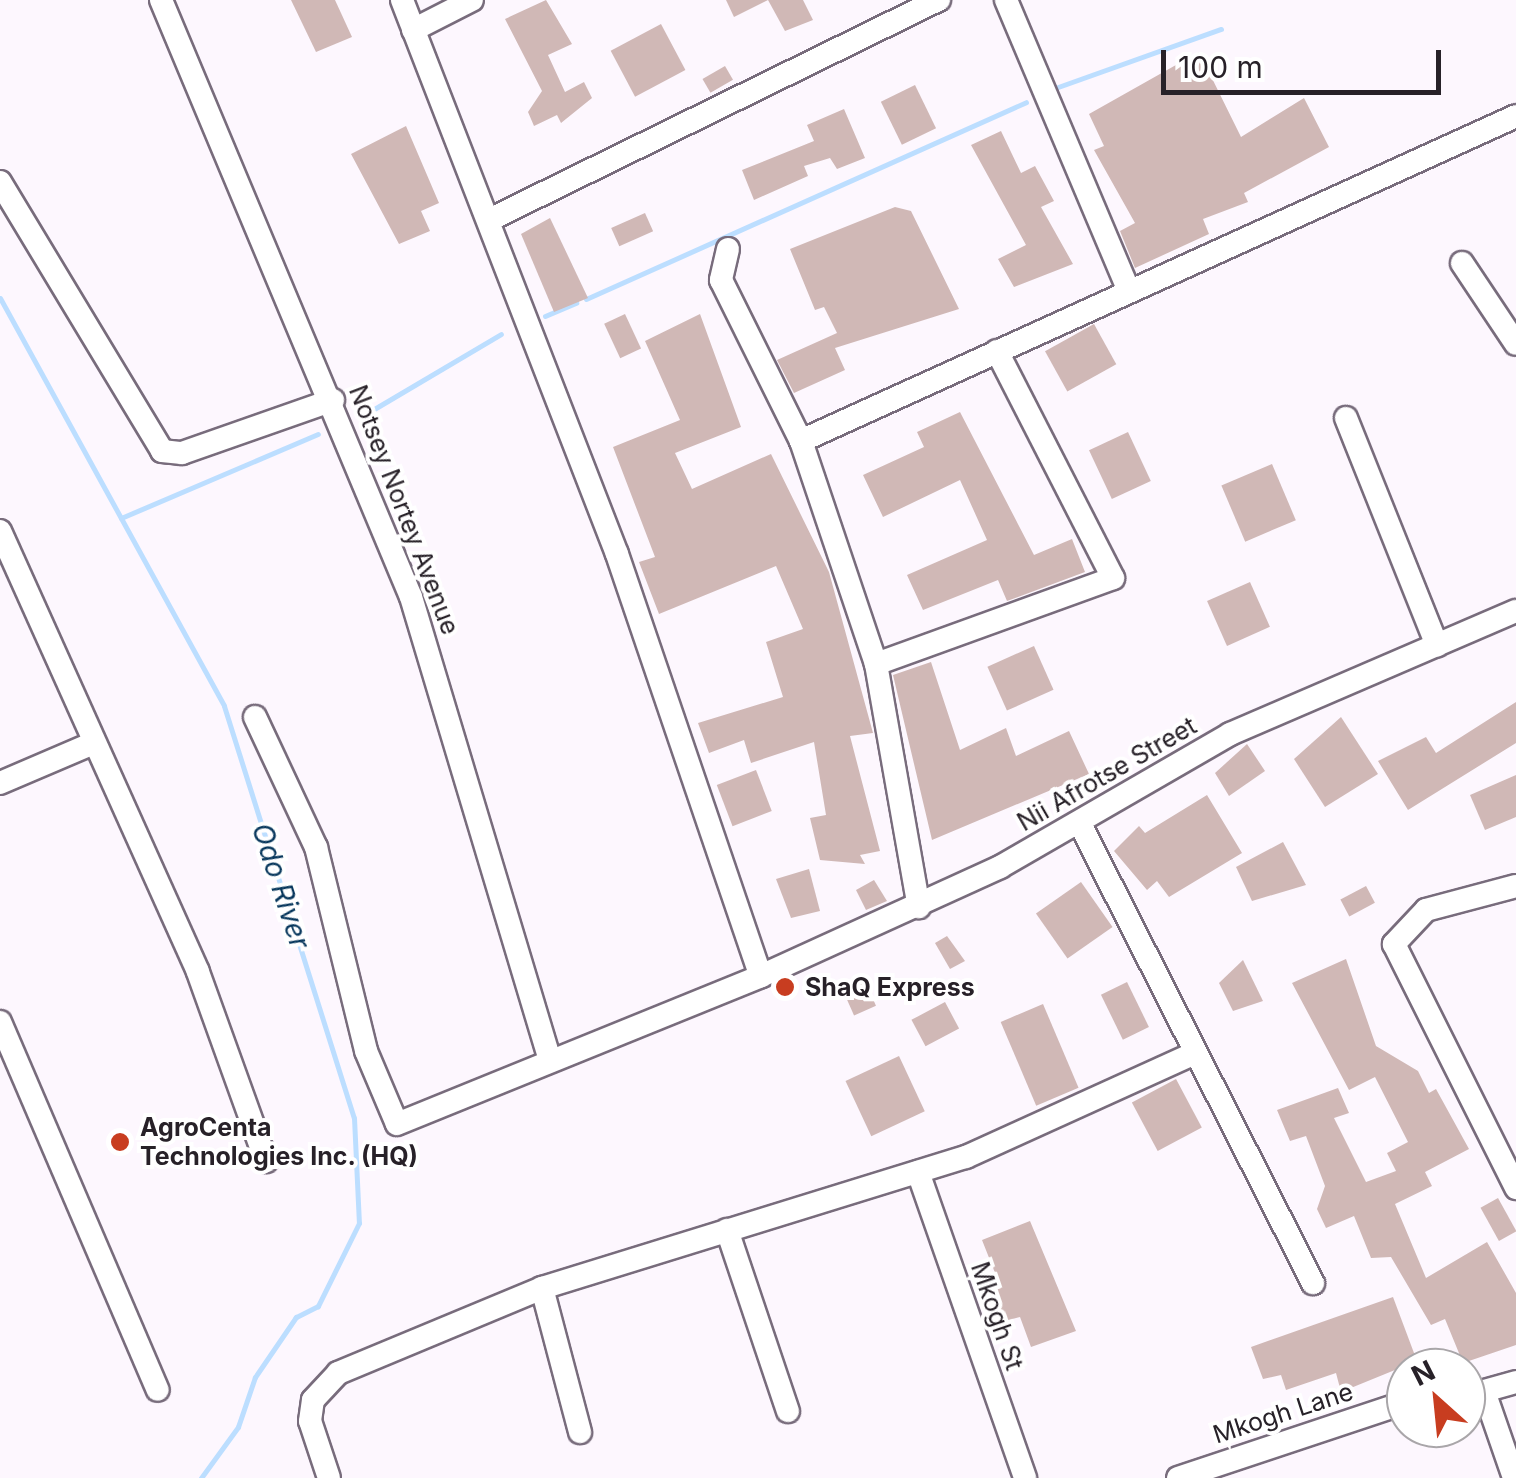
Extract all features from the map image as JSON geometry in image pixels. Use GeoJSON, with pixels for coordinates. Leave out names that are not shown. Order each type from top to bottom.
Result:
{"type":"FeatureCollection","features":[{"type":"Feature","properties":{"kind":"street","name":"Notsey Nortey Avenue"},"geometry":{"type":"LineString","coordinates":[[161,0],[333,400],[411,597],[549,1056]]}},
{"type":"Feature","properties":{"kind":"street"},"geometry":{"type":"LineString","coordinates":[[402,0],[490,219],[761,976]]}},
{"type":"Feature","properties":{"kind":"street"},"geometry":{"type":"LineString","coordinates":[[414,30],[472,0]]}},
{"type":"Feature","properties":{"kind":"street"},"geometry":{"type":"LineString","coordinates":[[490,219],[939,0]]}},
{"type":"Feature","properties":{"kind":"street"},"geometry":{"type":"LineString","coordinates":[[1006,0],[1129,291]]}},
{"type":"Feature","properties":{"kind":"street"},"geometry":{"type":"LineString","coordinates":[[800,441],[1516,116]]}},
{"type":"Feature","properties":{"kind":"street"},"geometry":{"type":"LineString","coordinates":[[0,182],[162,452],[182,453],[333,400]]}},
{"type":"Feature","properties":{"kind":"street"},"geometry":{"type":"LineString","coordinates":[[728,249],[721,280],[800,441],[876,664],[919,907]]}},
{"type":"Feature","properties":{"kind":"street"},"geometry":{"type":"LineString","coordinates":[[1462,263],[1516,344]]}},
{"type":"Feature","properties":{"kind":"street"},"geometry":{"type":"LineString","coordinates":[[876,664],[1113,578],[998,350]]}},
{"type":"Feature","properties":{"kind":"street"},"geometry":{"type":"LineString","coordinates":[[1346,418],[1436,646]]}},
{"type":"Feature","properties":{"kind":"street"},"geometry":{"type":"LineString","coordinates":[[0,531],[198,972],[266,1161]]}},
{"type":"Feature","properties":{"kind":"street","name":"Nii Afrotse Street"},"geometry":{"type":"LineString","coordinates":[[255,717],[316,848],[366,1051],[396,1124],[549,1056],[761,976],[919,907],[1080,824],[1230,734],[1516,612]]}},
{"type":"Feature","properties":{"kind":"street"},"geometry":{"type":"LineString","coordinates":[[0,783],[94,743]]}},
{"type":"Feature","properties":{"kind":"street"},"geometry":{"type":"LineString","coordinates":[[1080,824],[1313,1282]]}},
{"type":"Feature","properties":{"kind":"street"},"geometry":{"type":"LineString","coordinates":[[1516,886],[1426,910],[1394,944],[1516,1188]]}},
{"type":"Feature","properties":{"kind":"street"},"geometry":{"type":"LineString","coordinates":[[0,1022],[158,1390]]}},
{"type":"Feature","properties":{"kind":"street"},"geometry":{"type":"LineString","coordinates":[[329,1478],[310,1421],[318,1391],[338,1373],[542,1288],[918,1172],[1040,1129],[1195,1053]]}},
{"type":"Feature","properties":{"kind":"street","name":"Mkogh St"},"geometry":{"type":"LineString","coordinates":[[918,1172],[1025,1478]]}},
{"type":"Feature","properties":{"kind":"street"},"geometry":{"type":"LineString","coordinates":[[727,1230],[788,1411]]}},
{"type":"Feature","properties":{"kind":"street"},"geometry":{"type":"LineString","coordinates":[[542,1288],[580,1432]]}},
{"type":"Feature","properties":{"kind":"street"},"geometry":{"type":"LineString","coordinates":[[1486,1392],[1516,1382]]}},
{"type":"Feature","properties":{"kind":"street","name":"Mkogh Lane"},"geometry":{"type":"LineString","coordinates":[[1178,1478],[1386,1409]]}},
{"type":"Feature","properties":{"kind":"street"},"geometry":{"type":"LineString","coordinates":[[1486,1418],[1514,1478]]}},
{"type":"Feature","properties":{"kind":"building"},"geometry":{"type":"Polygon","coordinates":[[[291,0],[335,0],[352,37],[316,52],[291,0]]]}},
{"type":"Feature","properties":{"kind":"building"},"geometry":{"type":"Polygon","coordinates":[[[546,0],[572,44],[548,55],[565,92],[584,82],[592,98],[561,123],[557,115],[534,126],[528,112],[542,91],[505,19],[546,0]]]}},
{"type":"Feature","properties":{"kind":"building"},"geometry":{"type":"Polygon","coordinates":[[[726,0],[768,0],[734,17],[726,0]]]}},
{"type":"Feature","properties":{"kind":"building"},"geometry":{"type":"Polygon","coordinates":[[[768,0],[803,0],[813,20],[785,31],[768,0]]]}},
{"type":"Feature","properties":{"kind":"building"},"geometry":{"type":"Polygon","coordinates":[[[661,24],[685,70],[635,97],[611,51],[661,24]]]}},
{"type":"Feature","properties":{"kind":"building"},"geometry":{"type":"Polygon","coordinates":[[[1199,52],[1241,137],[1304,98],[1329,147],[1244,193],[1248,202],[1203,219],[1209,234],[1135,268],[1120,231],[1135,223],[1094,150],[1104,146],[1089,114],[1199,52]]]}},
{"type":"Feature","properties":{"kind":"building"},"geometry":{"type":"Polygon","coordinates":[[[725,66],[733,80],[710,93],[702,79],[725,66]]]}},
{"type":"Feature","properties":{"kind":"building"},"geometry":{"type":"Polygon","coordinates":[[[915,85],[936,128],[902,145],[881,102],[915,85]]]}},
{"type":"Feature","properties":{"kind":"building"},"geometry":{"type":"Polygon","coordinates":[[[844,109],[865,158],[837,169],[830,158],[804,166],[808,176],[754,200],[742,170],[814,141],[807,125],[844,109]]]}},
{"type":"Feature","properties":{"kind":"building"},"geometry":{"type":"Polygon","coordinates":[[[406,126],[439,203],[421,211],[430,231],[399,244],[351,154],[406,126]]]}},
{"type":"Feature","properties":{"kind":"building"},"geometry":{"type":"Polygon","coordinates":[[[1001,131],[1021,173],[1035,166],[1054,201],[1041,207],[1073,264],[1014,287],[998,259],[1026,245],[971,145],[1001,131]]]}},
{"type":"Feature","properties":{"kind":"building"},"geometry":{"type":"Polygon","coordinates":[[[895,207],[911,211],[959,309],[835,348],[845,370],[794,393],[777,360],[837,333],[824,307],[815,310],[790,249],[895,207]]]}},
{"type":"Feature","properties":{"kind":"building"},"geometry":{"type":"Polygon","coordinates":[[[645,213],[653,231],[619,246],[611,228],[645,213]]]}},
{"type":"Feature","properties":{"kind":"building"},"geometry":{"type":"Polygon","coordinates":[[[550,218],[588,298],[554,312],[521,234],[550,218]]]}},
{"type":"Feature","properties":{"kind":"building"},"geometry":{"type":"Polygon","coordinates":[[[625,314],[641,348],[620,358],[604,324],[625,314]]]}},
{"type":"Feature","properties":{"kind":"building"},"geometry":{"type":"Polygon","coordinates":[[[700,314],[741,427],[675,453],[692,489],[771,454],[829,572],[873,733],[850,736],[880,851],[860,855],[865,864],[820,860],[810,818],[826,815],[814,742],[751,763],[744,740],[709,753],[698,723],[783,697],[766,642],[803,629],[776,566],[659,614],[639,562],[655,557],[613,447],[680,420],[645,341],[700,314]]]}},
{"type":"Feature","properties":{"kind":"building"},"geometry":{"type":"Polygon","coordinates":[[[1094,324],[1116,364],[1067,391],[1045,351],[1094,324]]]}},
{"type":"Feature","properties":{"kind":"building"},"geometry":{"type":"Polygon","coordinates":[[[960,412],[1034,555],[1072,539],[1085,572],[1007,601],[998,580],[923,610],[907,575],[987,540],[960,480],[883,517],[863,475],[924,447],[917,432],[960,412]]]}},
{"type":"Feature","properties":{"kind":"building"},"geometry":{"type":"Polygon","coordinates":[[[1128,432],[1151,481],[1112,499],[1089,450],[1128,432]]]}},
{"type":"Feature","properties":{"kind":"building"},"geometry":{"type":"Polygon","coordinates":[[[1272,464],[1296,520],[1245,542],[1221,485],[1272,464]]]}},
{"type":"Feature","properties":{"kind":"building"},"geometry":{"type":"Polygon","coordinates":[[[1250,582],[1270,627],[1227,646],[1207,601],[1250,582]]]}},
{"type":"Feature","properties":{"kind":"building"},"geometry":{"type":"Polygon","coordinates":[[[1034,646],[1054,690],[1007,711],[987,667],[1034,646]]]}},
{"type":"Feature","properties":{"kind":"building"},"geometry":{"type":"Polygon","coordinates":[[[931,662],[960,750],[1006,728],[1016,756],[1069,731],[1089,774],[932,840],[893,675],[931,662]]]}},
{"type":"Feature","properties":{"kind":"building"},"geometry":{"type":"Polygon","coordinates":[[[1516,702],[1516,743],[1408,810],[1378,761],[1426,737],[1436,753],[1516,702]]]}},
{"type":"Feature","properties":{"kind":"building"},"geometry":{"type":"Polygon","coordinates":[[[1341,717],[1378,774],[1325,807],[1294,759],[1341,717]]]}},
{"type":"Feature","properties":{"kind":"building"},"geometry":{"type":"Polygon","coordinates":[[[1247,744],[1265,771],[1229,796],[1215,773],[1247,744]]]}},
{"type":"Feature","properties":{"kind":"building"},"geometry":{"type":"Polygon","coordinates":[[[756,770],[772,811],[733,826],[717,785],[756,770]]]}},
{"type":"Feature","properties":{"kind":"building"},"geometry":{"type":"Polygon","coordinates":[[[1516,775],[1516,817],[1485,830],[1470,795],[1516,775]]]}},
{"type":"Feature","properties":{"kind":"building"},"geometry":{"type":"Polygon","coordinates":[[[1207,795],[1242,853],[1169,897],[1157,881],[1147,890],[1114,851],[1139,826],[1145,833],[1207,795]]]}},
{"type":"Feature","properties":{"kind":"building"},"geometry":{"type":"Polygon","coordinates":[[[1283,842],[1306,885],[1252,901],[1236,867],[1283,842]]]}},
{"type":"Feature","properties":{"kind":"building"},"geometry":{"type":"Polygon","coordinates":[[[809,869],[820,911],[791,918],[776,879],[809,869]]]}},
{"type":"Feature","properties":{"kind":"building"},"geometry":{"type":"Polygon","coordinates":[[[874,880],[887,901],[866,910],[856,890],[874,880]]]}},
{"type":"Feature","properties":{"kind":"building"},"geometry":{"type":"Polygon","coordinates":[[[1081,882],[1113,927],[1067,959],[1036,914],[1081,882]]]}},
{"type":"Feature","properties":{"kind":"building"},"geometry":{"type":"Polygon","coordinates":[[[1366,886],[1375,903],[1349,916],[1340,900],[1366,886]]]}},
{"type":"Feature","properties":{"kind":"building"},"geometry":{"type":"Polygon","coordinates":[[[947,936],[965,961],[950,969],[935,943],[947,936]]]}},
{"type":"Feature","properties":{"kind":"building"},"geometry":{"type":"Polygon","coordinates":[[[1346,959],[1376,1046],[1418,1071],[1429,1093],[1436,1089],[1469,1149],[1425,1172],[1432,1186],[1395,1204],[1426,1278],[1487,1242],[1516,1293],[1516,1345],[1486,1355],[1486,1348],[1457,1348],[1445,1319],[1431,1325],[1391,1257],[1371,1258],[1354,1216],[1326,1228],[1317,1209],[1325,1186],[1306,1136],[1290,1141],[1277,1110],[1338,1088],[1349,1113],[1334,1118],[1366,1182],[1396,1171],[1387,1153],[1408,1142],[1375,1077],[1349,1090],[1292,983],[1346,959]]]}},
{"type":"Feature","properties":{"kind":"building"},"geometry":{"type":"Polygon","coordinates":[[[1243,960],[1263,1001],[1233,1011],[1219,983],[1243,960]]]}},
{"type":"Feature","properties":{"kind":"building"},"geometry":{"type":"Polygon","coordinates":[[[865,981],[876,1006],[854,1015],[843,991],[865,981]]]}},
{"type":"Feature","properties":{"kind":"building"},"geometry":{"type":"Polygon","coordinates":[[[1127,982],[1149,1027],[1123,1040],[1101,995],[1127,982]]]}},
{"type":"Feature","properties":{"kind":"building"},"geometry":{"type":"Polygon","coordinates":[[[945,1002],[959,1028],[926,1046],[911,1020],[945,1002]]]}},
{"type":"Feature","properties":{"kind":"building"},"geometry":{"type":"Polygon","coordinates":[[[1043,1004],[1079,1088],[1036,1106],[1001,1022],[1043,1004]]]}},
{"type":"Feature","properties":{"kind":"building"},"geometry":{"type":"Polygon","coordinates":[[[899,1056],[925,1111],[871,1136],[846,1081],[899,1056]]]}},
{"type":"Feature","properties":{"kind":"building"},"geometry":{"type":"Polygon","coordinates":[[[1176,1079],[1202,1128],[1158,1151],[1132,1102],[1176,1079]]]}},
{"type":"Feature","properties":{"kind":"building"},"geometry":{"type":"Polygon","coordinates":[[[1498,1198],[1516,1230],[1499,1241],[1481,1208],[1498,1198]]]}},
{"type":"Feature","properties":{"kind":"building"},"geometry":{"type":"Polygon","coordinates":[[[1030,1221],[1076,1331],[1031,1347],[1020,1317],[997,1323],[987,1293],[1001,1288],[982,1240],[1030,1221]]]}},
{"type":"Feature","properties":{"kind":"building"},"geometry":{"type":"Polygon","coordinates":[[[1393,1297],[1412,1348],[1386,1348],[1386,1374],[1341,1392],[1336,1373],[1286,1390],[1281,1375],[1263,1379],[1251,1347],[1393,1297]]]}},
{"type":"Feature","properties":{"kind":"waterway"},"geometry":{"type":"LineString","coordinates":[[1058,87],[1221,29]]}},
{"type":"Feature","properties":{"kind":"waterway"},"geometry":{"type":"LineString","coordinates":[[586,299],[1026,102]]}},
{"type":"Feature","properties":{"kind":"waterway","name":"Odo River"},"geometry":{"type":"LineString","coordinates":[[0,298],[224,706],[354,1118],[359,1223],[318,1306],[296,1317],[255,1377],[238,1427],[201,1478]]}},
{"type":"Feature","properties":{"kind":"waterway"},"geometry":{"type":"LineString","coordinates":[[545,316],[576,303]]}},
{"type":"Feature","properties":{"kind":"waterway"},"geometry":{"type":"LineString","coordinates":[[364,415],[501,334]]}},
{"type":"Feature","properties":{"kind":"waterway"},"geometry":{"type":"LineString","coordinates":[[121,518],[318,434]]}},
{"type":"Feature","properties":{"kind":"place","name":"ShaQ Express"},"geometry":{"type":"Point","coordinates":[785,987]}},
{"type":"Feature","properties":{"kind":"place","name":"AgroCenta Technologies Inc. (HQ)"},"geometry":{"type":"Point","coordinates":[120,1142]}}]}
